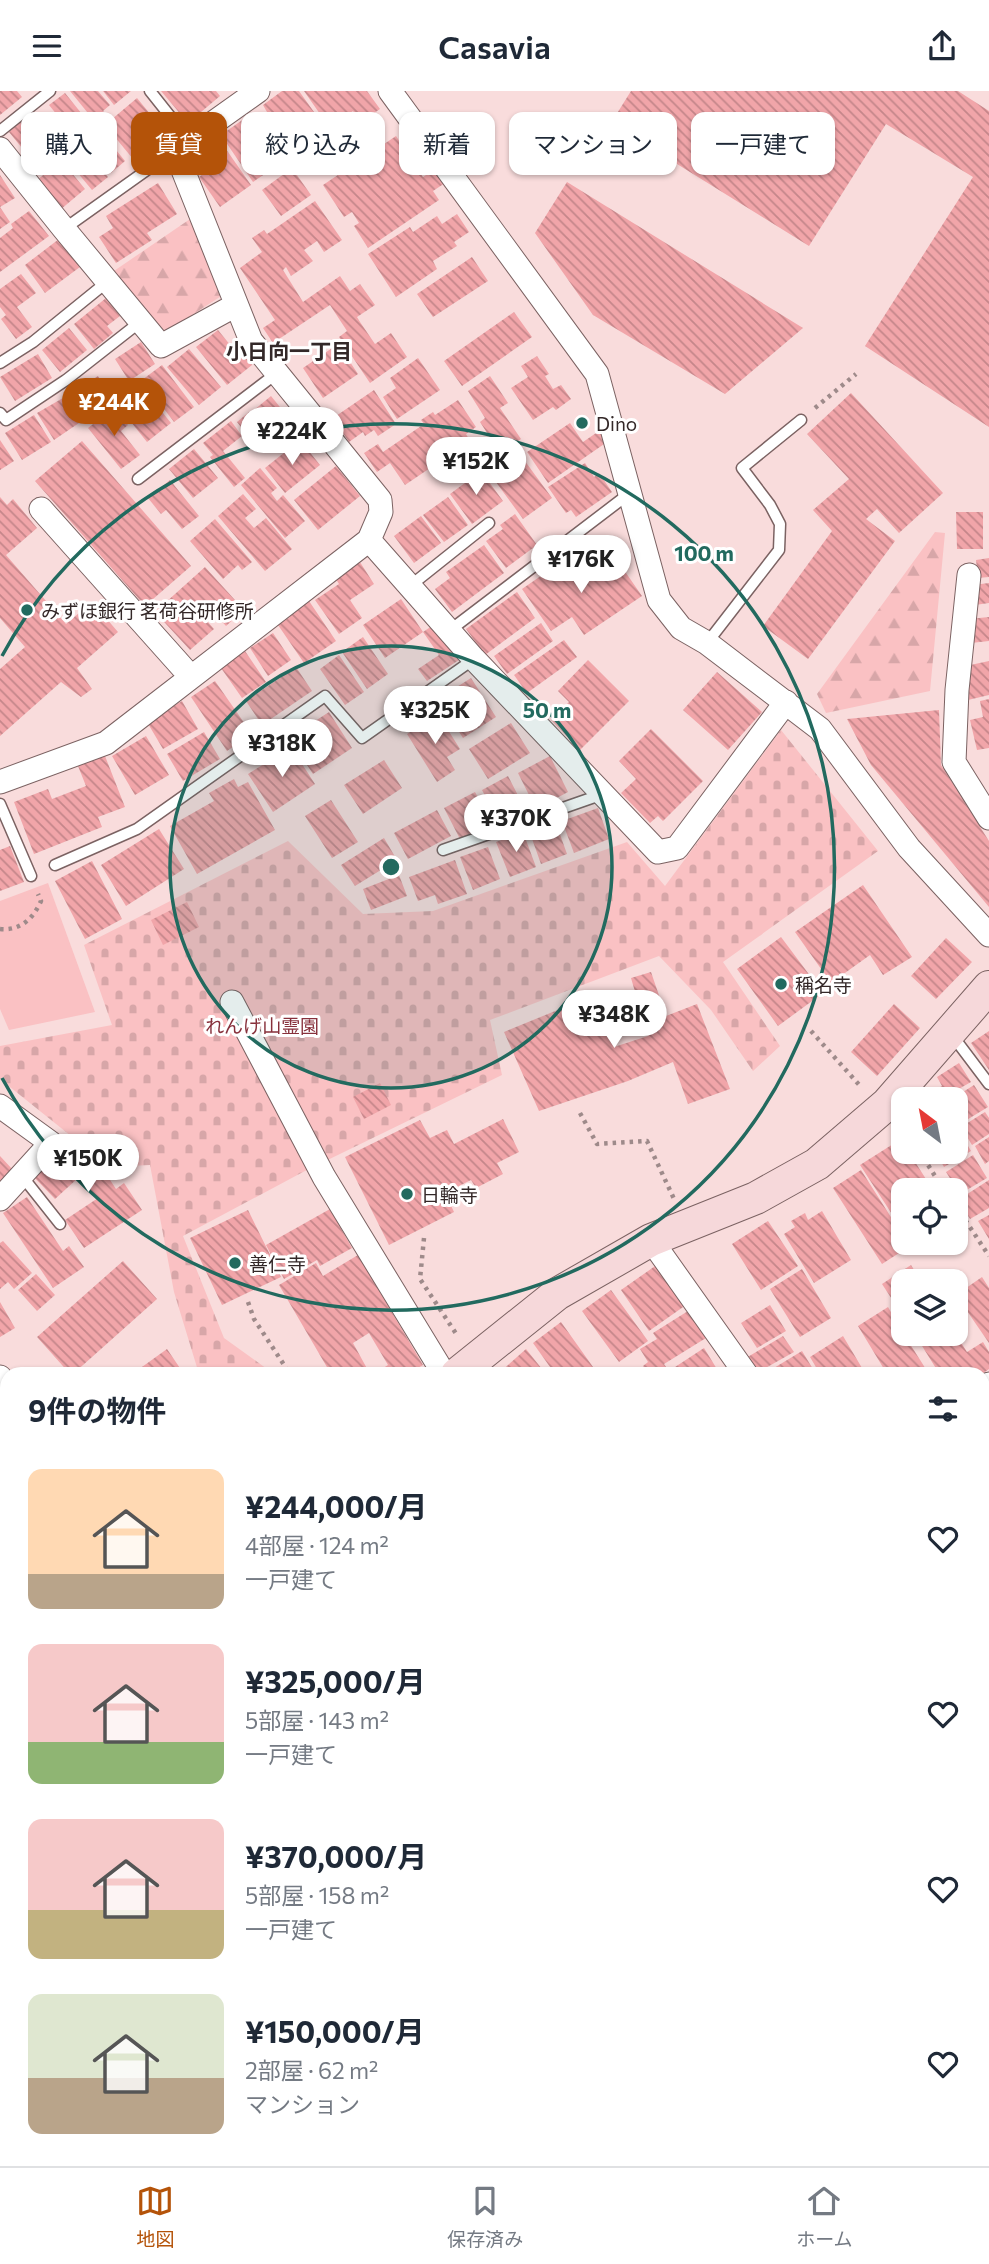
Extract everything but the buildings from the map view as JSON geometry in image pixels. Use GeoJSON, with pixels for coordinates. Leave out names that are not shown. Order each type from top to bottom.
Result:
{"type":"FeatureCollection","features":[{"type":"Feature","properties":{"kind":"street"},"geometry":{"type":"LineString","coordinates":[[227,113],[258,91]]}},
{"type":"Feature","properties":{"kind":"street"},"geometry":{"type":"LineString","coordinates":[[390,91],[597,374],[659,600],[681,628],[707,643],[820,729],[909,848],[989,935]]}},
{"type":"Feature","properties":{"kind":"street"},"geometry":{"type":"LineString","coordinates":[[0,149],[161,346],[236,305]]}},
{"type":"Feature","properties":{"kind":"street"},"geometry":{"type":"LineString","coordinates":[[0,782],[106,743],[369,540],[381,512],[380,500],[251,341],[236,305],[192,175]]}},
{"type":"Feature","properties":{"kind":"street"},"geometry":{"type":"LineString","coordinates":[[41,509],[191,677]]}},
{"type":"Feature","properties":{"kind":"street"},"geometry":{"type":"LineString","coordinates":[[369,540],[474,659],[657,852],[677,848],[786,702]]}},
{"type":"Feature","properties":{"kind":"street"},"geometry":{"type":"LineString","coordinates":[[969,575],[957,690],[954,762],[989,818]]}},
{"type":"Feature","properties":{"kind":"street"},"geometry":{"type":"LineString","coordinates":[[466,1367],[557,1294],[651,1240],[756,1198],[817,1164],[887,1104],[989,987]]}},
{"type":"Feature","properties":{"kind":"street"},"geometry":{"type":"LineString","coordinates":[[232,1002],[324,1177],[440,1367]]}},
{"type":"Feature","properties":{"kind":"street"},"geometry":{"type":"LineString","coordinates":[[0,1106],[51,1143],[0,1199]]}},
{"type":"Feature","properties":{"kind":"street"},"geometry":{"type":"LineString","coordinates":[[651,1240],[741,1367]]}},
{"type":"Feature","properties":{"kind":"lane"},"geometry":{"type":"LineString","coordinates":[[0,131],[50,91]]}},
{"type":"Feature","properties":{"kind":"lane"},"geometry":{"type":"LineString","coordinates":[[150,91],[162,112]]}},
{"type":"Feature","properties":{"kind":"lane"},"geometry":{"type":"LineString","coordinates":[[64,229],[140,175]]}},
{"type":"Feature","properties":{"kind":"lane"},"geometry":{"type":"LineString","coordinates":[[0,363],[33,342],[107,282]]}},
{"type":"Feature","properties":{"kind":"lane"},"geometry":{"type":"LineString","coordinates":[[0,413],[6,420],[66,380],[140,322]]}},
{"type":"Feature","properties":{"kind":"lane"},"geometry":{"type":"LineString","coordinates":[[138,479],[276,373]]}},
{"type":"Feature","properties":{"kind":"lane"},"geometry":{"type":"LineString","coordinates":[[707,643],[779,549],[780,524],[770,505],[742,468],[801,420]]}},
{"type":"Feature","properties":{"kind":"lane"},"geometry":{"type":"LineString","coordinates":[[449,631],[630,493]]}},
{"type":"Feature","properties":{"kind":"lane"},"geometry":{"type":"LineString","coordinates":[[411,586],[489,523]]}},
{"type":"Feature","properties":{"kind":"lane"},"geometry":{"type":"LineString","coordinates":[[55,865],[137,829],[325,696],[362,738],[474,659]]}},
{"type":"Feature","properties":{"kind":"lane"},"geometry":{"type":"LineString","coordinates":[[443,850],[603,794]]}},
{"type":"Feature","properties":{"kind":"lane"},"geometry":{"type":"LineString","coordinates":[[0,804],[31,876]]}},
{"type":"Feature","properties":{"kind":"lane"},"geometry":{"type":"LineString","coordinates":[[951,1033],[989,1084]]}},
{"type":"Feature","properties":{"kind":"lane"},"geometry":{"type":"LineString","coordinates":[[22,1176],[60,1224]]}},
{"type":"Feature","properties":{"kind":"path"},"geometry":{"type":"LineString","coordinates":[[801,420],[856,374]]}},
{"type":"Feature","properties":{"kind":"path"},"geometry":{"type":"LineString","coordinates":[[0,929],[24,925],[36,912],[41,901],[31,876]]}},
{"type":"Feature","properties":{"kind":"path"},"geometry":{"type":"LineString","coordinates":[[811,1031],[865,1091]]}},
{"type":"Feature","properties":{"kind":"path"},"geometry":{"type":"LineString","coordinates":[[580,1113],[597,1144],[647,1141],[678,1208]]}},
{"type":"Feature","properties":{"kind":"path"},"geometry":{"type":"LineString","coordinates":[[968,1224],[989,1256]]}},
{"type":"Feature","properties":{"kind":"path"},"geometry":{"type":"LineString","coordinates":[[425,1238],[420,1279],[461,1342]]}},
{"type":"Feature","properties":{"kind":"path"},"geometry":{"type":"LineString","coordinates":[[248,1302],[254,1319],[285,1367]]}},
{"type":"Feature","properties":{"kind":"green space"},"geometry":{"type":"Polygon","coordinates":[[[193,217],[226,293],[161,335],[111,273],[193,217]]]}},
{"type":"Feature","properties":{"kind":"green space"},"geometry":{"type":"Polygon","coordinates":[[[935,532],[945,533],[930,691],[826,713],[817,694],[935,532]]]}},
{"type":"Feature","properties":{"kind":"green space","name":"れんげ山霊園"},"geometry":{"type":"Polygon","coordinates":[[[781,730],[878,851],[723,962],[780,1046],[753,1071],[711,1010],[659,956],[490,1020],[502,1075],[303,1172],[183,1236],[224,1338],[264,1367],[197,1367],[174,1292],[150,1165],[129,1166],[124,1139],[76,1140],[0,1079],[0,1046],[112,1025],[84,945],[288,841],[363,914],[433,911],[627,842],[665,886],[781,730]]]}},
{"type":"Feature","properties":{"kind":"green space"},"geometry":{"type":"Polygon","coordinates":[[[48,883],[95,1012],[9,1030],[0,1009],[0,901],[48,883]]]}},
{"type":"Feature","properties":{"kind":"place","name":"Dino"},"geometry":{"type":"Point","coordinates":[582,423]}},
{"type":"Feature","properties":{"kind":"place","name":"みずほ銀行 茗荷谷研修所"},"geometry":{"type":"Point","coordinates":[27,610]}},
{"type":"Feature","properties":{"kind":"place","name":"稱名寺"},"geometry":{"type":"Point","coordinates":[781,984]}},
{"type":"Feature","properties":{"kind":"place","name":"日輪寺"},"geometry":{"type":"Point","coordinates":[407,1194]}},
{"type":"Feature","properties":{"kind":"place","name":"善仁寺"},"geometry":{"type":"Point","coordinates":[235,1263]}},
{"type":"Feature","properties":{"kind":"district","name":"小日向一丁目"},"geometry":{"type":"Point","coordinates":[289,350]}}]}
